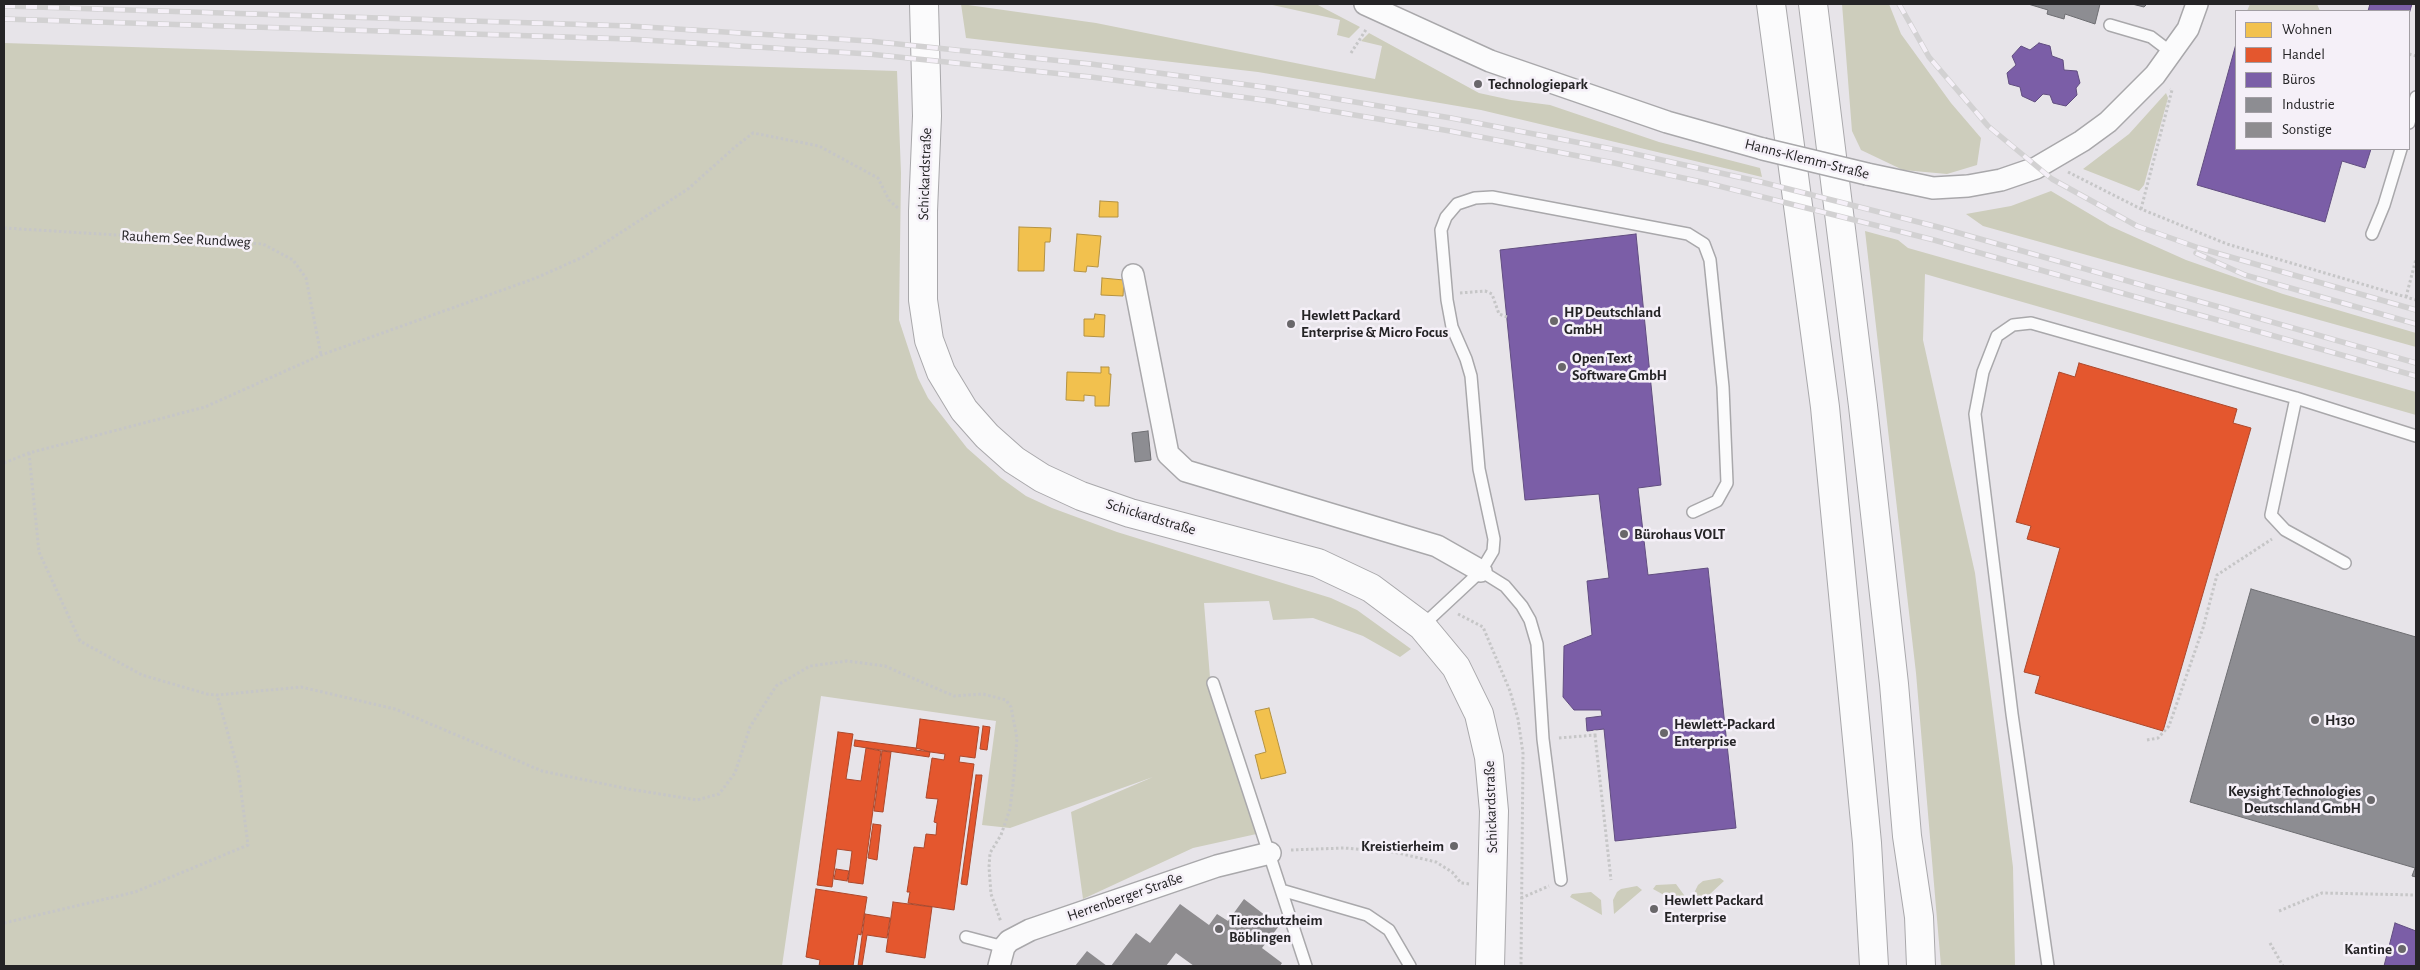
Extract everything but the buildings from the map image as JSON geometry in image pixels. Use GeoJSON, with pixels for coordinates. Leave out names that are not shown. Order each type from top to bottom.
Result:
{"type":"FeatureCollection","features":[{"type":"Feature","properties":{"kind":"main road","name":"Schickardstraße"},"geometry":{"type":"LineString","coordinates":[[924,4],[927,116],[923,218],[923,300],[929,340],[941,372],[964,410],[987,436],[1014,460],[1050,482],[1130,513],[1318,563],[1371,588],[1422,626],[1456,667],[1479,714],[1489,757],[1494,811],[1492,962]]}},
{"type":"Feature","properties":{"kind":"main road"},"geometry":{"type":"LineString","coordinates":[[1771,4],[1825,407],[1867,843],[1874,966]]}},
{"type":"Feature","properties":{"kind":"main road"},"geometry":{"type":"LineString","coordinates":[[1813,4],[1873,495],[1894,684],[1907,836],[1919,917],[1922,966]]}},
{"type":"Feature","properties":{"kind":"street","name":"Hanns-Klemm-Straße"},"geometry":{"type":"LineString","coordinates":[[1365,4],[1490,60],[1666,122],[1763,149],[1932,188],[1968,186],[2001,180],[2036,168],[2055,158],[2108,122],[2155,74],[2172,53],[2188,29],[2198,4]]}},
{"type":"Feature","properties":{"kind":"street"},"geometry":{"type":"LineString","coordinates":[[1133,275],[1168,454],[1186,471],[1437,546],[1481,571]]}},
{"type":"Feature","properties":{"kind":"street","name":"Herrenberger Straße"},"geometry":{"type":"LineString","coordinates":[[1004,952],[1030,930],[1217,866],[1270,853]]}},
{"type":"Feature","properties":{"kind":"lane"},"geometry":{"type":"LineString","coordinates":[[2110,25],[2151,37],[2172,53]]}},
{"type":"Feature","properties":{"kind":"lane"},"geometry":{"type":"LineString","coordinates":[[2410,119],[2416,97]]}},
{"type":"Feature","properties":{"kind":"lane"},"geometry":{"type":"LineString","coordinates":[[2372,234],[2384,205],[2401,150]]}},
{"type":"Feature","properties":{"kind":"lane"},"geometry":{"type":"LineString","coordinates":[[1422,626],[1481,571],[1493,551],[1494,539],[1479,469],[1471,376],[1452,327],[1447,294],[1441,230],[1446,218],[1457,204],[1475,198],[1492,197],[1688,234],[1704,244],[1710,260],[1723,387],[1727,484],[1717,501],[1693,512]]}},
{"type":"Feature","properties":{"kind":"lane"},"geometry":{"type":"LineString","coordinates":[[2048,966],[2012,714],[1975,414],[1983,372],[1997,336],[2013,325],[2031,323],[2296,398],[2416,436]]}},
{"type":"Feature","properties":{"kind":"lane"},"geometry":{"type":"LineString","coordinates":[[2296,398],[2271,515],[2285,530],[2345,563]]}},
{"type":"Feature","properties":{"kind":"lane"},"geometry":{"type":"LineString","coordinates":[[1481,571],[1505,586],[1522,606],[1530,620],[1537,644],[1543,739],[1561,880]]}},
{"type":"Feature","properties":{"kind":"lane"},"geometry":{"type":"LineString","coordinates":[[1213,683],[1306,966]]}},
{"type":"Feature","properties":{"kind":"lane"},"geometry":{"type":"LineString","coordinates":[[1280,890],[1367,915],[1389,930],[1410,966]]}},
{"type":"Feature","properties":{"kind":"lane"},"geometry":{"type":"LineString","coordinates":[[966,938],[1004,952]]}},
{"type":"Feature","properties":{"kind":"path"},"geometry":{"type":"LineString","coordinates":[[2141,208],[2172,90],[2155,74]]}},
{"type":"Feature","properties":{"kind":"path"},"geometry":{"type":"LineString","coordinates":[[4,463],[29,453],[205,407],[321,356],[527,282],[583,257],[688,189],[735,147],[754,133],[819,146],[878,178],[888,200],[906,215],[923,218]]}},
{"type":"Feature","properties":{"kind":"path"},"geometry":{"type":"LineString","coordinates":[[2055,158],[2066,171],[2141,208],[2227,244],[2416,300]]}},
{"type":"Feature","properties":{"kind":"path","name":"Rauhem See Rundweg"},"geometry":{"type":"LineString","coordinates":[[4,228],[263,244],[293,260],[306,278],[321,356]]}},
{"type":"Feature","properties":{"kind":"path"},"geometry":{"type":"LineString","coordinates":[[2406,297],[2416,259]]}},
{"type":"Feature","properties":{"kind":"path"},"geometry":{"type":"LineString","coordinates":[[1447,294],[1484,291],[1492,294],[1499,314],[1507,317]]}},
{"type":"Feature","properties":{"kind":"path"},"geometry":{"type":"LineString","coordinates":[[29,453],[39,552],[80,641],[142,675],[217,695],[301,687],[395,709],[542,771],[629,789],[697,800],[719,794],[735,773],[750,727],[776,686],[810,666],[847,661],[885,666],[954,696],[983,694],[1006,700],[1011,707],[1017,738],[1012,792],[1010,809],[1001,835],[990,853],[989,866],[990,894],[1004,952]]}},
{"type":"Feature","properties":{"kind":"path"},"geometry":{"type":"LineString","coordinates":[[2146,740],[2158,738],[2169,726],[2202,628],[2217,575],[2285,530]]}},
{"type":"Feature","properties":{"kind":"path"},"geometry":{"type":"LineString","coordinates":[[4,923],[135,892],[248,845],[238,769],[217,695]]}},
{"type":"Feature","properties":{"kind":"path"},"geometry":{"type":"LineString","coordinates":[[1595,730],[1610,880]]}},
{"type":"Feature","properties":{"kind":"path"},"geometry":{"type":"LineString","coordinates":[[1543,739],[1595,735]]}},
{"type":"Feature","properties":{"kind":"path"},"geometry":{"type":"LineString","coordinates":[[1270,853],[1316,848],[1394,852],[1436,862],[1452,872],[1461,883],[1493,886]]}},
{"type":"Feature","properties":{"kind":"path"},"geometry":{"type":"LineString","coordinates":[[1521,898],[1561,880]]}},
{"type":"Feature","properties":{"kind":"path"},"geometry":{"type":"LineString","coordinates":[[2279,911],[2322,893],[2416,895]]}},
{"type":"Feature","properties":{"kind":"path"},"geometry":{"type":"LineString","coordinates":[[2270,943],[2283,966]]}},
{"type":"Feature","properties":{"kind":"green space"},"geometry":{"type":"Polygon","coordinates":[[[961,4],[1096,23],[1375,79],[1382,46],[1361,41],[1369,33],[1479,93],[1511,100],[1550,105],[1659,142],[1760,168],[1762,177],[1481,110],[1258,72],[966,38],[961,4]]]}},
{"type":"Feature","properties":{"kind":"green space"},"geometry":{"type":"Polygon","coordinates":[[[1268,4],[1316,4],[1360,27],[1349,38],[1337,35],[1340,20],[1268,4]]]}},
{"type":"Feature","properties":{"kind":"green space"},"geometry":{"type":"Polygon","coordinates":[[[1842,4],[1889,4],[1901,34],[1951,103],[1981,138],[1977,165],[1947,174],[1903,170],[1861,150],[1852,131],[1842,4]]]}},
{"type":"Feature","properties":{"kind":"green space"},"geometry":{"type":"Polygon","coordinates":[[[2250,4],[2317,4],[2320,10],[2247,10],[2250,4]]]}},
{"type":"Feature","properties":{"kind":"green space"},"geometry":{"type":"Polygon","coordinates":[[[4,43],[897,71],[901,173],[899,320],[918,378],[928,398],[967,448],[1001,478],[1026,496],[1052,508],[1117,532],[1331,598],[1357,610],[1411,649],[1400,657],[1363,636],[1313,618],[1273,620],[1269,601],[1204,603],[1211,690],[1261,833],[1193,848],[1083,899],[1071,812],[1153,777],[1010,828],[982,825],[996,721],[821,696],[782,966],[4,966],[4,43]]]}},
{"type":"Feature","properties":{"kind":"green space"},"geometry":{"type":"Polygon","coordinates":[[[2166,93],[2168,98],[2144,185],[2139,191],[2083,169],[2129,134],[2166,93]]]}},
{"type":"Feature","properties":{"kind":"green space"},"geometry":{"type":"Polygon","coordinates":[[[2051,191],[2110,226],[2186,260],[2283,294],[2416,333],[2416,347],[1983,226],[1966,214],[2011,206],[2051,191]]]}},
{"type":"Feature","properties":{"kind":"green space"},"geometry":{"type":"Polygon","coordinates":[[[1865,231],[1898,240],[1908,248],[2416,392],[2416,415],[1925,274],[1923,340],[1975,573],[2013,867],[2015,966],[1941,966],[1916,673],[1865,231]]]}},
{"type":"Feature","properties":{"kind":"green space"},"geometry":{"type":"Polygon","coordinates":[[[1720,878],[1724,881],[1697,906],[1695,891],[1698,885],[1703,881],[1720,878]]]}},
{"type":"Feature","properties":{"kind":"green space"},"geometry":{"type":"Polygon","coordinates":[[[1676,884],[1684,895],[1686,907],[1653,889],[1656,885],[1676,884]]]}},
{"type":"Feature","properties":{"kind":"green space"},"geometry":{"type":"Polygon","coordinates":[[[1637,886],[1642,890],[1614,914],[1613,900],[1617,892],[1621,889],[1637,886]]]}},
{"type":"Feature","properties":{"kind":"green space"},"geometry":{"type":"Polygon","coordinates":[[[1591,892],[1601,900],[1602,915],[1570,897],[1572,894],[1591,892]]]}},
{"type":"Feature","properties":{"kind":"railway"},"geometry":{"type":"LineString","coordinates":[[1899,4],[1929,57],[1988,126],[2052,179],[2137,226],[2199,248],[2416,310]]}},
{"type":"Feature","properties":{"kind":"railway"},"geometry":{"type":"LineString","coordinates":[[4,6],[629,26],[869,41],[1091,64],[1271,88],[1451,118],[1617,150],[1761,182],[1938,227],[2416,363]]}},
{"type":"Feature","properties":{"kind":"railway"},"geometry":{"type":"LineString","coordinates":[[4,19],[629,39],[869,54],[1091,77],[1271,101],[1450,131],[1711,184],[1934,240],[2416,376]]}},
{"type":"Feature","properties":{"kind":"railway"},"geometry":{"type":"LineString","coordinates":[[2196,253],[2245,275],[2416,324]]}},
{"type":"Feature","properties":{"kind":"place","name":"Technologiepark"},"geometry":{"type":"Point","coordinates":[1478,84]}},
{"type":"Feature","properties":{"kind":"place","name":"HP Deutschland GmbH"},"geometry":{"type":"Point","coordinates":[1554,321]}},
{"type":"Feature","properties":{"kind":"place","name":"Hewlett Packard Enterprise & Micro Focus"},"geometry":{"type":"Point","coordinates":[1291,324]}},
{"type":"Feature","properties":{"kind":"place","name":"Open Text Software GmbH"},"geometry":{"type":"Point","coordinates":[1562,367]}},
{"type":"Feature","properties":{"kind":"place","name":"Bürohaus VOLT"},"geometry":{"type":"Point","coordinates":[1624,534]}},
{"type":"Feature","properties":{"kind":"place","name":"H130"},"geometry":{"type":"Point","coordinates":[2315,720]}},
{"type":"Feature","properties":{"kind":"place","name":"Hewlett-Packard Enterprise"},"geometry":{"type":"Point","coordinates":[1664,733]}},
{"type":"Feature","properties":{"kind":"place","name":"Keysight Technologies Deutschland GmbH"},"geometry":{"type":"Point","coordinates":[2371,800]}},
{"type":"Feature","properties":{"kind":"place","name":"Kreistierheim"},"geometry":{"type":"Point","coordinates":[1454,846]}},
{"type":"Feature","properties":{"kind":"place","name":"Hewlett Packard Enterprise"},"geometry":{"type":"Point","coordinates":[1654,909]}},
{"type":"Feature","properties":{"kind":"place","name":"Tierschutzheim Böblingen"},"geometry":{"type":"Point","coordinates":[1219,929]}},
{"type":"Feature","properties":{"kind":"place","name":"Kantine"},"geometry":{"type":"Point","coordinates":[2402,949]}}]}
